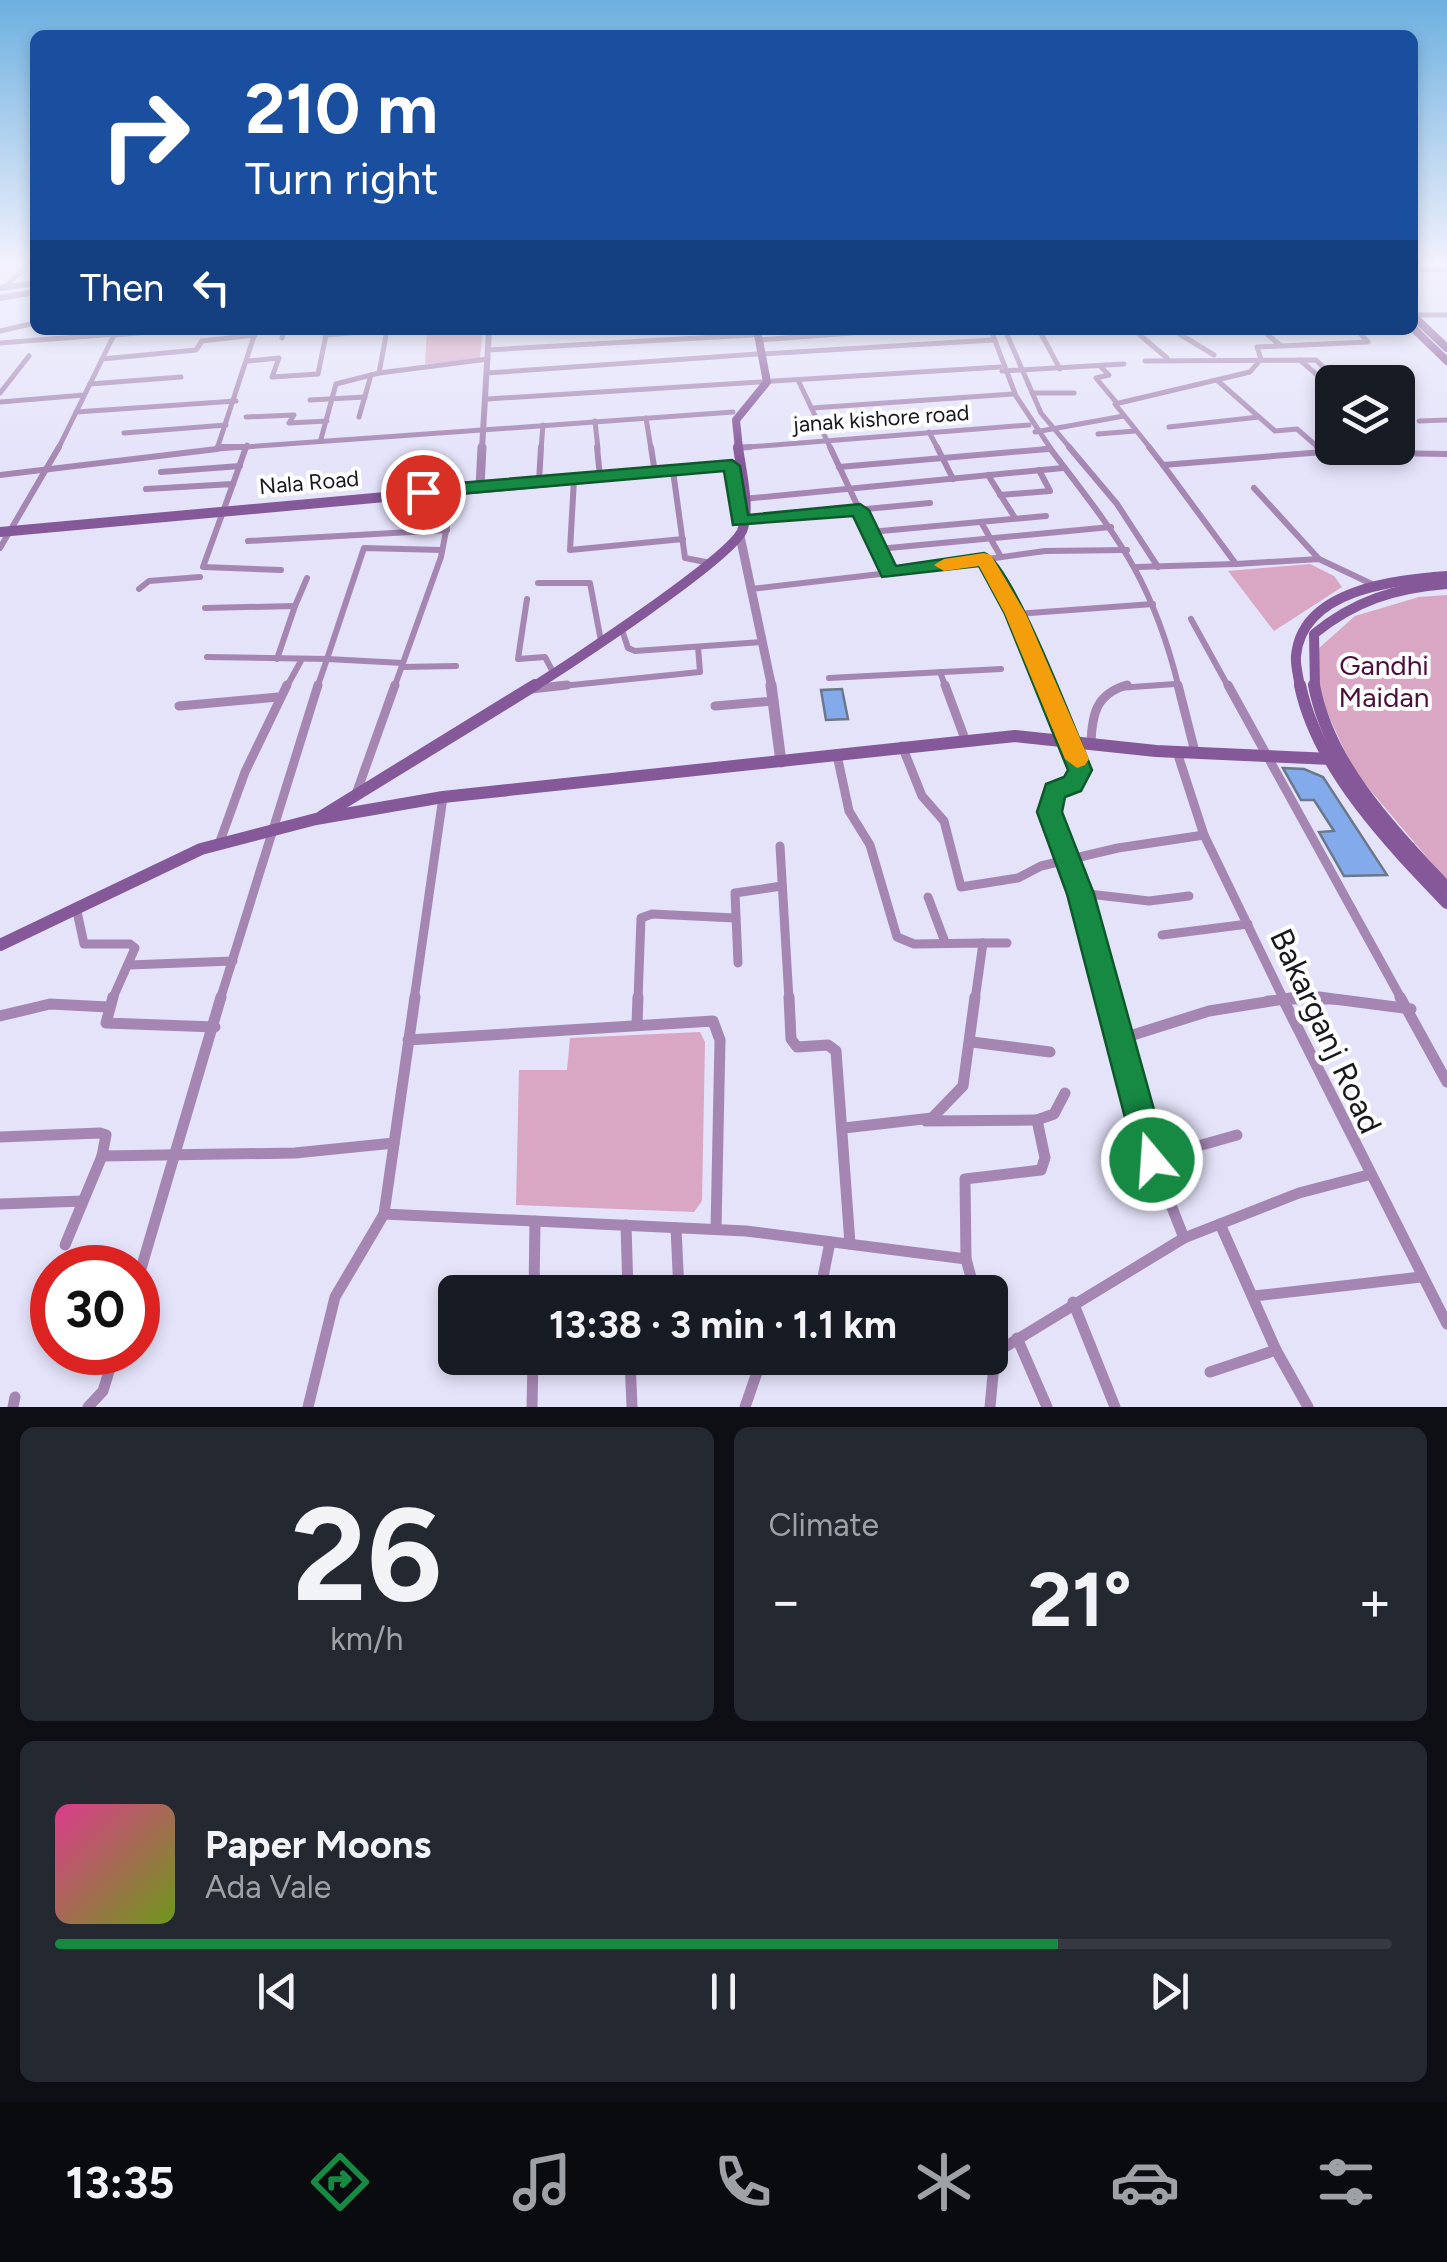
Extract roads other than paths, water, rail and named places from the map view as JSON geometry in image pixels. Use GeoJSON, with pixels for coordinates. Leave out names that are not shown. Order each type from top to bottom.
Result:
{"type":"FeatureCollection","features":[{"type":"Feature","properties":{"kind":"main road"},"geometry":{"type":"LineString","coordinates":[[1424,332],[1447,352]]}},
{"type":"Feature","properties":{"kind":"main road"},"geometry":{"type":"LineString","coordinates":[[1424,332],[1447,352]]}},
{"type":"Feature","properties":{"kind":"main road"},"geometry":{"type":"LineString","coordinates":[[755,335],[765,382]]}},
{"type":"Feature","properties":{"kind":"main road"},"geometry":{"type":"LineString","coordinates":[[742,526],[731,432],[733,412],[765,382]]}},
{"type":"Feature","properties":{"kind":"main road"},"geometry":{"type":"LineString","coordinates":[[316,819],[554,674],[711,563],[742,526],[744,499],[734,465],[736,448],[731,432],[739,412],[765,382]]}},
{"type":"Feature","properties":{"kind":"main road","name":"Nala Road"},"geometry":{"type":"LineString","coordinates":[[5,532],[734,465]]}},
{"type":"Feature","properties":{"kind":"main road"},"geometry":{"type":"LineString","coordinates":[[1447,576],[1380,588],[1333,617],[1314,634],[1311,648],[1311,687],[1338,759],[1382,830],[1447,904]]}},
{"type":"Feature","properties":{"kind":"main road"},"geometry":{"type":"LineString","coordinates":[[1380,588],[1447,584]]}},
{"type":"Feature","properties":{"kind":"main road"},"geometry":{"type":"LineString","coordinates":[[1,948],[76,908],[219,844],[316,819],[443,797],[966,739],[1071,740],[1177,752],[1338,759],[1447,888]]}},
{"type":"Feature","properties":{"kind":"street"},"geometry":{"type":"LineString","coordinates":[[0,343],[84,335]]}},
{"type":"Feature","properties":{"kind":"street"},"geometry":{"type":"LineString","coordinates":[[0,548],[5,532],[46,473],[114,335]]}},
{"type":"Feature","properties":{"kind":"street"},"geometry":{"type":"LineString","coordinates":[[102,359],[196,350],[202,341],[242,335]]}},
{"type":"Feature","properties":{"kind":"street"},"geometry":{"type":"LineString","coordinates":[[218,449],[254,335]]}},
{"type":"Feature","properties":{"kind":"street"},"geometry":{"type":"LineString","coordinates":[[248,361],[279,358],[272,378],[318,374],[326,335]]}},
{"type":"Feature","properties":{"kind":"street"},"geometry":{"type":"LineString","coordinates":[[379,372],[383,335]]}},
{"type":"Feature","properties":{"kind":"street"},"geometry":{"type":"LineString","coordinates":[[480,487],[489,335]]}},
{"type":"Feature","properties":{"kind":"street"},"geometry":{"type":"LineString","coordinates":[[321,439],[336,384],[379,372],[488,355],[742,335]]}},
{"type":"Feature","properties":{"kind":"street"},"geometry":{"type":"LineString","coordinates":[[767,335],[814,339],[848,335]]}},
{"type":"Feature","properties":{"kind":"street"},"geometry":{"type":"LineString","coordinates":[[992,335],[1001,369],[1029,424],[1138,567],[1153,604],[1195,752]]}},
{"type":"Feature","properties":{"kind":"street"},"geometry":{"type":"LineString","coordinates":[[1007,335],[1053,430],[1117,504],[1158,567]]}},
{"type":"Feature","properties":{"kind":"street"},"geometry":{"type":"LineString","coordinates":[[1042,335],[1053,349],[1060,369]]}},
{"type":"Feature","properties":{"kind":"street"},"geometry":{"type":"LineString","coordinates":[[1140,335],[1167,358]]}},
{"type":"Feature","properties":{"kind":"street"},"geometry":{"type":"LineString","coordinates":[[1181,335],[1218,358]]}},
{"type":"Feature","properties":{"kind":"street"},"geometry":{"type":"LineString","coordinates":[[1268,335],[1280,345]]}},
{"type":"Feature","properties":{"kind":"street"},"geometry":{"type":"LineString","coordinates":[[1261,360],[1257,347],[1368,342],[1362,335]]}},
{"type":"Feature","properties":{"kind":"street"},"geometry":{"type":"LineString","coordinates":[[488,373],[993,340]]}},
{"type":"Feature","properties":{"kind":"street"},"geometry":{"type":"LineString","coordinates":[[0,393],[29,356]]}},
{"type":"Feature","properties":{"kind":"street"},"geometry":{"type":"LineString","coordinates":[[1116,402],[1250,372],[1261,360]]}},
{"type":"Feature","properties":{"kind":"street"},"geometry":{"type":"LineString","coordinates":[[1300,360],[1315,373]]}},
{"type":"Feature","properties":{"kind":"street"},"geometry":{"type":"LineString","coordinates":[[1145,361],[1316,360],[1321,365]]}},
{"type":"Feature","properties":{"kind":"street"},"geometry":{"type":"LineString","coordinates":[[487,399],[1124,364]]}},
{"type":"Feature","properties":{"kind":"street"},"geometry":{"type":"LineString","coordinates":[[1100,366],[1108,375],[1096,378],[1236,564]]}},
{"type":"Feature","properties":{"kind":"street"},"geometry":{"type":"LineString","coordinates":[[359,418],[371,375]]}},
{"type":"Feature","properties":{"kind":"street"},"geometry":{"type":"LineString","coordinates":[[0,378],[13,377]]}},
{"type":"Feature","properties":{"kind":"street"},"geometry":{"type":"LineString","coordinates":[[90,384],[181,377]]}},
{"type":"Feature","properties":{"kind":"street"},"geometry":{"type":"LineString","coordinates":[[798,380],[890,573]]}},
{"type":"Feature","properties":{"kind":"street"},"geometry":{"type":"LineString","coordinates":[[1218,381],[1275,431],[1298,429],[1315,445]]}},
{"type":"Feature","properties":{"kind":"street"},"geometry":{"type":"LineString","coordinates":[[1032,393],[1074,393]]}},
{"type":"Feature","properties":{"kind":"street"},"geometry":{"type":"LineString","coordinates":[[812,408],[1013,394]]}},
{"type":"Feature","properties":{"kind":"street"},"geometry":{"type":"LineString","coordinates":[[0,402],[84,395]]}},
{"type":"Feature","properties":{"kind":"street"},"geometry":{"type":"LineString","coordinates":[[310,400],[365,397]]}},
{"type":"Feature","properties":{"kind":"street"},"geometry":{"type":"LineString","coordinates":[[76,412],[236,400]]}},
{"type":"Feature","properties":{"kind":"street"},"geometry":{"type":"LineString","coordinates":[[0,475],[46,473],[113,460],[321,439],[733,412]]}},
{"type":"Feature","properties":{"kind":"street"},"geometry":{"type":"LineString","coordinates":[[246,417],[294,415],[289,422],[327,421]]}},
{"type":"Feature","properties":{"kind":"street"},"geometry":{"type":"LineString","coordinates":[[1035,432],[1124,416]]}},
{"type":"Feature","properties":{"kind":"street"},"geometry":{"type":"LineString","coordinates":[[1169,427],[1260,417]]}},
{"type":"Feature","properties":{"kind":"street"},"geometry":{"type":"LineString","coordinates":[[646,418],[655,473]]}},
{"type":"Feature","properties":{"kind":"street"},"geometry":{"type":"LineString","coordinates":[[1419,421],[1447,420]]}},
{"type":"Feature","properties":{"kind":"street"},"geometry":{"type":"LineString","coordinates":[[596,422],[600,477]]}},
{"type":"Feature","properties":{"kind":"street","name":"janak kishore road"},"geometry":{"type":"LineString","coordinates":[[736,448],[1029,424]]}},
{"type":"Feature","properties":{"kind":"street"},"geometry":{"type":"LineString","coordinates":[[539,482],[543,425]]}},
{"type":"Feature","properties":{"kind":"street"},"geometry":{"type":"LineString","coordinates":[[124,433],[226,426]]}},
{"type":"Feature","properties":{"kind":"street"},"geometry":{"type":"LineString","coordinates":[[1098,434],[1135,431]]}},
{"type":"Feature","properties":{"kind":"street"},"geometry":{"type":"LineString","coordinates":[[929,432],[954,478]]}},
{"type":"Feature","properties":{"kind":"street"},"geometry":{"type":"LineString","coordinates":[[196,588],[246,446]]}},
{"type":"Feature","properties":{"kind":"street"},"geometry":{"type":"LineString","coordinates":[[838,467],[1048,449]]}},
{"type":"Feature","properties":{"kind":"street"},"geometry":{"type":"LineString","coordinates":[[1163,464],[1315,453]]}},
{"type":"Feature","properties":{"kind":"street"},"geometry":{"type":"LineString","coordinates":[[1415,454],[1447,454]]}},
{"type":"Feature","properties":{"kind":"street"},"geometry":{"type":"LineString","coordinates":[[161,472],[240,466]]}},
{"type":"Feature","properties":{"kind":"street"},"geometry":{"type":"LineString","coordinates":[[744,499],[1063,468]]}},
{"type":"Feature","properties":{"kind":"street"},"geometry":{"type":"LineString","coordinates":[[1000,496],[1050,490],[1039,470]]}},
{"type":"Feature","properties":{"kind":"street"},"geometry":{"type":"LineString","coordinates":[[674,471],[685,558],[711,563]]}},
{"type":"Feature","properties":{"kind":"street"},"geometry":{"type":"LineString","coordinates":[[988,475],[1015,518]]}},
{"type":"Feature","properties":{"kind":"street"},"geometry":{"type":"LineString","coordinates":[[574,479],[570,550],[683,539]]}},
{"type":"Feature","properties":{"kind":"street"},"geometry":{"type":"LineString","coordinates":[[146,489],[233,484]]}},
{"type":"Feature","properties":{"kind":"street"},"geometry":{"type":"LineString","coordinates":[[1254,488],[1319,559],[1380,588]]}},
{"type":"Feature","properties":{"kind":"street"},"geometry":{"type":"LineString","coordinates":[[356,795],[442,550],[454,489]]}},
{"type":"Feature","properties":{"kind":"street"},"geometry":{"type":"LineString","coordinates":[[780,762],[774,701],[742,526],[930,504]]}},
{"type":"Feature","properties":{"kind":"street"},"geometry":{"type":"LineString","coordinates":[[870,532],[1046,516]]}},
{"type":"Feature","properties":{"kind":"street"},"geometry":{"type":"LineString","coordinates":[[980,522],[1001,557]]}},
{"type":"Feature","properties":{"kind":"street"},"geometry":{"type":"LineString","coordinates":[[878,548],[1111,528]]}},
{"type":"Feature","properties":{"kind":"street"},"geometry":{"type":"LineString","coordinates":[[248,541],[447,530]]}},
{"type":"Feature","properties":{"kind":"street"},"geometry":{"type":"LineString","coordinates":[[148,1245],[216,1027],[283,788],[364,548],[442,550]]}},
{"type":"Feature","properties":{"kind":"street"},"geometry":{"type":"LineString","coordinates":[[751,589],[1068,550],[1127,550]]}},
{"type":"Feature","properties":{"kind":"street"},"geometry":{"type":"LineString","coordinates":[[984,559],[1016,614],[1071,740],[1079,777],[1054,791],[1049,812],[1080,894],[1152,1160],[1184,1238]]}},
{"type":"Feature","properties":{"kind":"street"},"geometry":{"type":"LineString","coordinates":[[1138,567],[1319,559]]}},
{"type":"Feature","properties":{"kind":"street"},"geometry":{"type":"LineString","coordinates":[[203,567],[281,570]]}},
{"type":"Feature","properties":{"kind":"street"},"geometry":{"type":"LineString","coordinates":[[139,589],[149,581],[200,577]]}},
{"type":"Feature","properties":{"kind":"street"},"geometry":{"type":"LineString","coordinates":[[277,658],[307,578]]}},
{"type":"Feature","properties":{"kind":"street"},"geometry":{"type":"LineString","coordinates":[[538,583],[590,584],[601,641]]}},
{"type":"Feature","properties":{"kind":"street"},"geometry":{"type":"LineString","coordinates":[[527,599],[518,659],[544,657],[554,674]]}},
{"type":"Feature","properties":{"kind":"street"},"geometry":{"type":"LineString","coordinates":[[1016,614],[1153,604]]}},
{"type":"Feature","properties":{"kind":"street"},"geometry":{"type":"LineString","coordinates":[[205,608],[294,606]]}},
{"type":"Feature","properties":{"kind":"street"},"geometry":{"type":"LineString","coordinates":[[1192,618],[1411,1009],[1447,1082]]}},
{"type":"Feature","properties":{"kind":"street"},"geometry":{"type":"LineString","coordinates":[[622,627],[632,651],[762,642]]}},
{"type":"Feature","properties":{"kind":"street"},"geometry":{"type":"LineString","coordinates":[[530,689],[700,672],[698,647]]}},
{"type":"Feature","properties":{"kind":"street"},"geometry":{"type":"LineString","coordinates":[[208,657],[456,666]]}},
{"type":"Feature","properties":{"kind":"street"},"geometry":{"type":"LineString","coordinates":[[219,844],[235,791],[278,697],[302,659]]}},
{"type":"Feature","properties":{"kind":"street"},"geometry":{"type":"LineString","coordinates":[[830,678],[1000,670]]}},
{"type":"Feature","properties":{"kind":"street"},"geometry":{"type":"LineString","coordinates":[[940,672],[966,739]]}},
{"type":"Feature","properties":{"kind":"street"},"geometry":{"type":"LineString","coordinates":[[1091,743],[1091,712],[1105,693],[1134,683],[1175,684]]}},
{"type":"Feature","properties":{"kind":"street"},"geometry":{"type":"LineString","coordinates":[[179,706],[278,697]]}},
{"type":"Feature","properties":{"kind":"street"},"geometry":{"type":"LineString","coordinates":[[715,706],[774,701]]}},
{"type":"Feature","properties":{"kind":"street"},"geometry":{"type":"LineString","coordinates":[[902,746],[922,796],[944,821],[961,886],[1018,878],[1041,866],[1068,859],[1204,835]]}},
{"type":"Feature","properties":{"kind":"street","name":"Bakarganj Road"},"geometry":{"type":"LineString","coordinates":[[1177,752],[1204,835],[1368,1176],[1447,1324]]}},
{"type":"Feature","properties":{"kind":"street"},"geometry":{"type":"LineString","coordinates":[[836,755],[849,811],[870,846],[897,937],[914,944],[1007,942]]}},
{"type":"Feature","properties":{"kind":"street"},"geometry":{"type":"LineString","coordinates":[[308,1407],[334,1298],[384,1214],[443,797]]}},
{"type":"Feature","properties":{"kind":"street"},"geometry":{"type":"LineString","coordinates":[[780,846],[792,1039],[796,1046],[828,1046],[836,1051],[850,1244]]}},
{"type":"Feature","properties":{"kind":"street"},"geometry":{"type":"LineString","coordinates":[[738,963],[734,898],[740,890],[782,886]]}},
{"type":"Feature","properties":{"kind":"street"},"geometry":{"type":"LineString","coordinates":[[1080,894],[1149,901],[1189,896]]}},
{"type":"Feature","properties":{"kind":"street"},"geometry":{"type":"LineString","coordinates":[[928,897],[945,942]]}},
{"type":"Feature","properties":{"kind":"street"},"geometry":{"type":"LineString","coordinates":[[76,908],[81,940],[95,945],[134,944],[108,1007],[106,1023],[216,1027]]}},
{"type":"Feature","properties":{"kind":"street"},"geometry":{"type":"LineString","coordinates":[[637,1024],[642,918],[652,914],[735,918]]}},
{"type":"Feature","properties":{"kind":"street"},"geometry":{"type":"LineString","coordinates":[[1162,935],[1248,924]]}},
{"type":"Feature","properties":{"kind":"street"},"geometry":{"type":"LineString","coordinates":[[924,1120],[940,1112],[963,1086],[984,943]]}},
{"type":"Feature","properties":{"kind":"street"},"geometry":{"type":"LineString","coordinates":[[128,964],[234,961]]}},
{"type":"Feature","properties":{"kind":"street"},"geometry":{"type":"LineString","coordinates":[[1117,1040],[1200,1012],[1283,998],[1411,1009]]}},
{"type":"Feature","properties":{"kind":"street"},"geometry":{"type":"LineString","coordinates":[[0,1016],[50,1004],[108,1007]]}},
{"type":"Feature","properties":{"kind":"street"},"geometry":{"type":"LineString","coordinates":[[408,1040],[704,1019],[718,1029],[716,1230]]}},
{"type":"Feature","properties":{"kind":"street"},"geometry":{"type":"LineString","coordinates":[[972,1042],[1050,1052]]}},
{"type":"Feature","properties":{"kind":"street"},"geometry":{"type":"LineString","coordinates":[[844,1128],[924,1120],[955,1124],[1036,1120],[1054,1114],[1065,1092]]}},
{"type":"Feature","properties":{"kind":"street"},"geometry":{"type":"LineString","coordinates":[[971,1275],[966,1259],[964,1179],[1041,1170],[1045,1158],[1036,1120]]}},
{"type":"Feature","properties":{"kind":"street"},"geometry":{"type":"LineString","coordinates":[[0,1137],[106,1135],[102,1156],[65,1245]]}},
{"type":"Feature","properties":{"kind":"street"},"geometry":{"type":"LineString","coordinates":[[1152,1160],[1237,1135]]}},
{"type":"Feature","properties":{"kind":"street"},"geometry":{"type":"LineString","coordinates":[[102,1156],[294,1153],[394,1143]]}},
{"type":"Feature","properties":{"kind":"street"},"geometry":{"type":"LineString","coordinates":[[1008,1341],[1184,1238],[1299,1194],[1368,1176]]}},
{"type":"Feature","properties":{"kind":"street"},"geometry":{"type":"LineString","coordinates":[[0,1204],[84,1201]]}},
{"type":"Feature","properties":{"kind":"street"},"geometry":{"type":"LineString","coordinates":[[384,1214],[716,1230],[966,1259]]}},
{"type":"Feature","properties":{"kind":"street"},"geometry":{"type":"LineString","coordinates":[[534,1275],[535,1221]]}},
{"type":"Feature","properties":{"kind":"street"},"geometry":{"type":"LineString","coordinates":[[1220,1224],[1276,1350],[1308,1407]]}},
{"type":"Feature","properties":{"kind":"street"},"geometry":{"type":"LineString","coordinates":[[626,1225],[627,1275]]}},
{"type":"Feature","properties":{"kind":"street"},"geometry":{"type":"LineString","coordinates":[[676,1228],[678,1275]]}},
{"type":"Feature","properties":{"kind":"street"},"geometry":{"type":"LineString","coordinates":[[823,1275],[830,1242]]}},
{"type":"Feature","properties":{"kind":"street"},"geometry":{"type":"LineString","coordinates":[[1254,1296],[1422,1277]]}},
{"type":"Feature","properties":{"kind":"street"},"geometry":{"type":"LineString","coordinates":[[1073,1302],[1115,1407]]}},
{"type":"Feature","properties":{"kind":"street"},"geometry":{"type":"LineString","coordinates":[[1017,1338],[1047,1407]]}},
{"type":"Feature","properties":{"kind":"street"},"geometry":{"type":"LineString","coordinates":[[1210,1372],[1276,1350]]}},
{"type":"Feature","properties":{"kind":"street"},"geometry":{"type":"LineString","coordinates":[[88,1407],[103,1391],[108,1375]]}},
{"type":"Feature","properties":{"kind":"street"},"geometry":{"type":"LineString","coordinates":[[532,1407],[533,1375]]}},
{"type":"Feature","properties":{"kind":"street"},"geometry":{"type":"LineString","coordinates":[[631,1375],[632,1407]]}},
{"type":"Feature","properties":{"kind":"street"},"geometry":{"type":"LineString","coordinates":[[745,1407],[756,1375]]}},
{"type":"Feature","properties":{"kind":"street"},"geometry":{"type":"LineString","coordinates":[[990,1407],[991,1375]]}},
{"type":"Feature","properties":{"kind":"park label","name":"Gandhi Maidan"},"geometry":{"type":"Point","coordinates":[1384,681]}}]}
